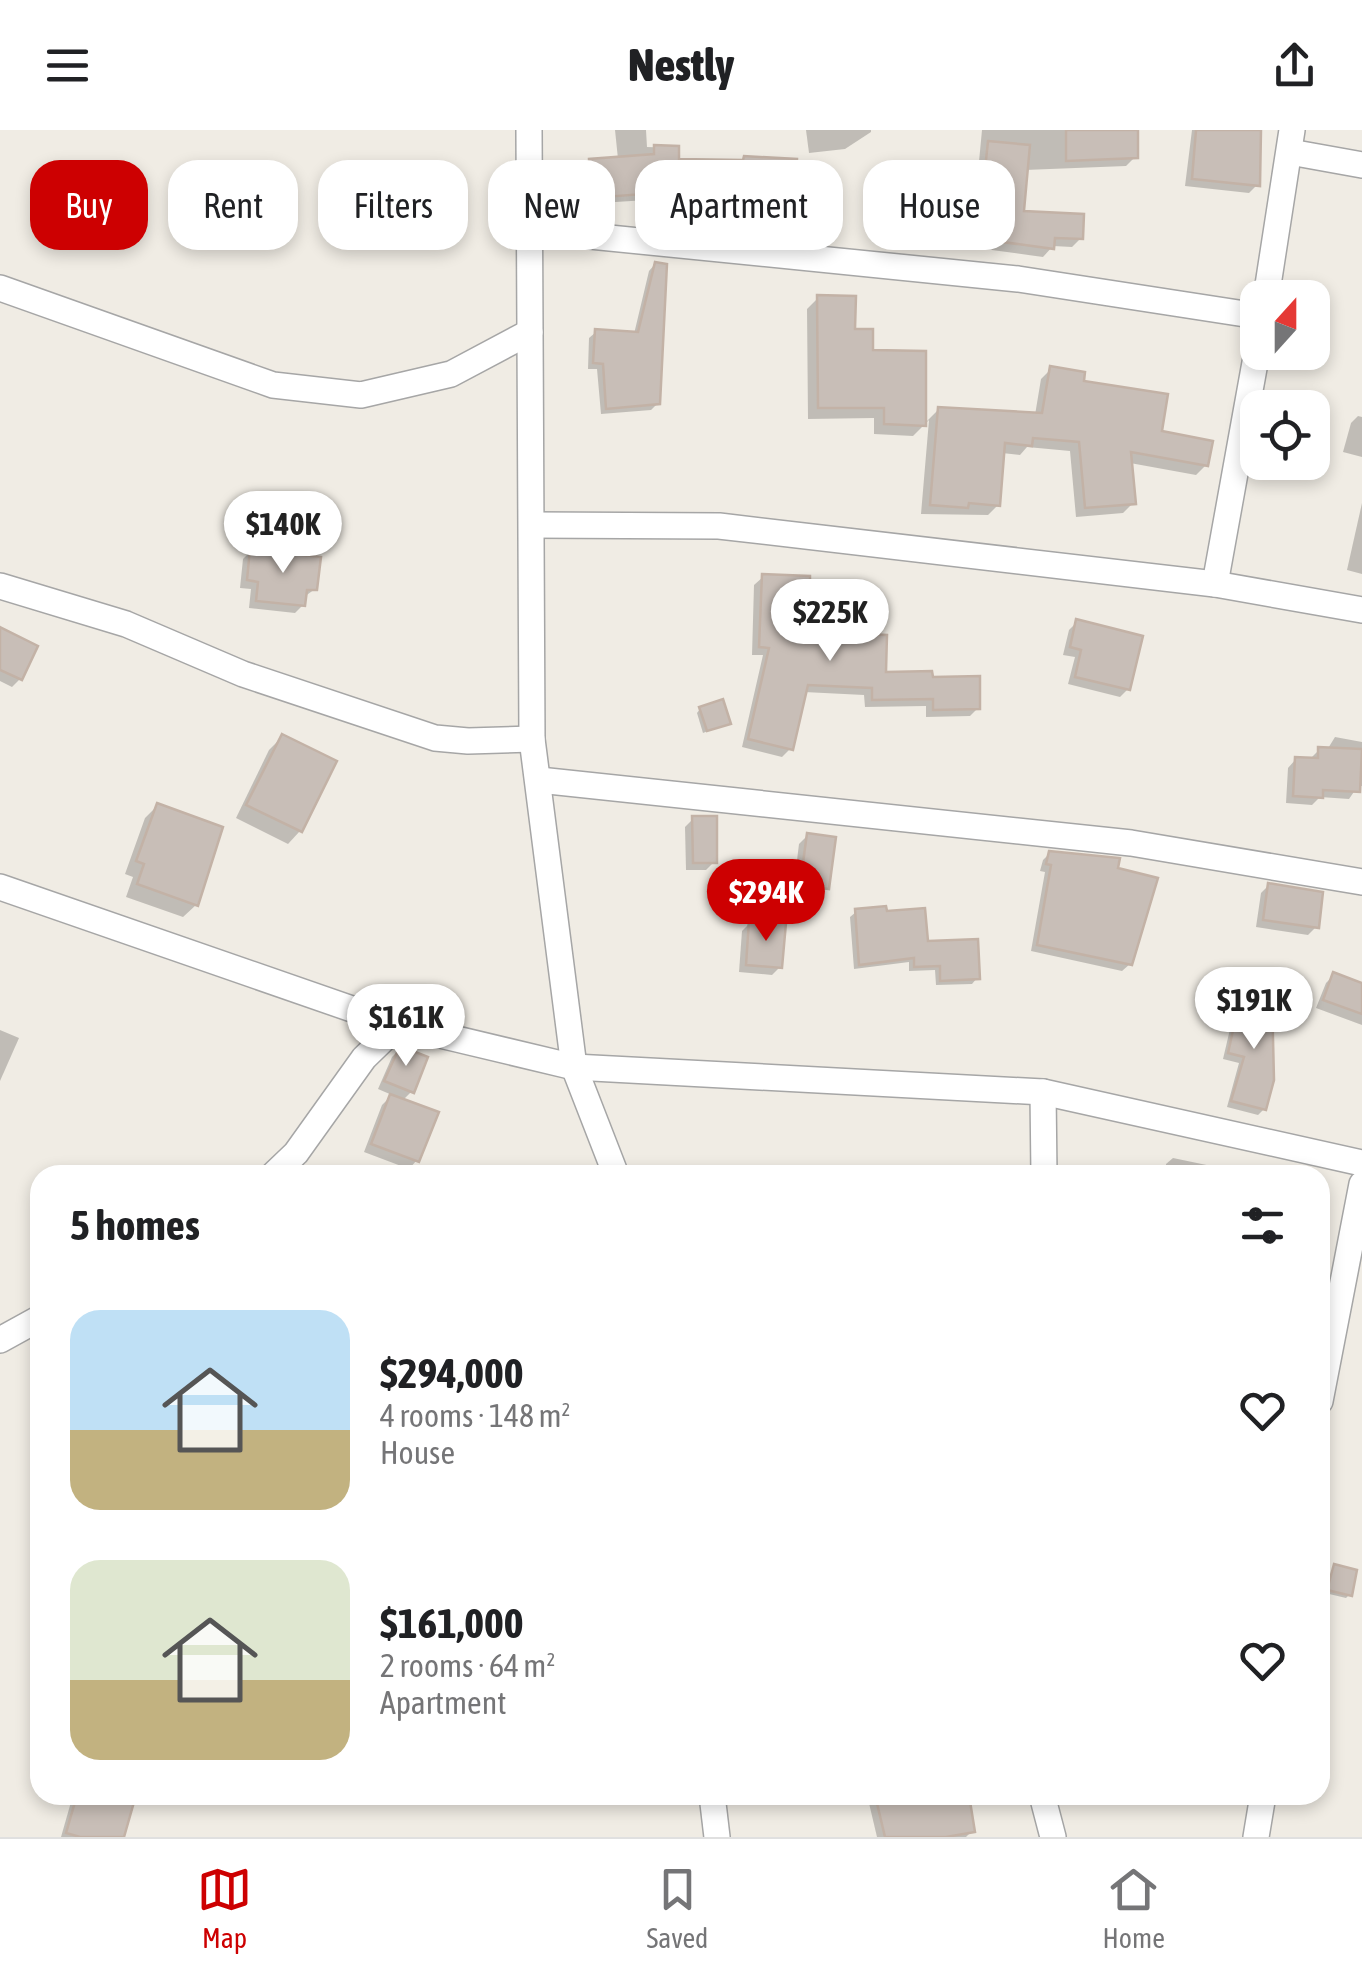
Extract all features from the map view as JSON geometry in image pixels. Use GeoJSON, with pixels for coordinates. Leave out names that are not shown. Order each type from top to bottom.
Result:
{"type":"FeatureCollection","features":[{"type":"Feature","properties":{"kind":"street"},"geometry":{"type":"LineString","coordinates":[[529,130],[529,160]]}},
{"type":"Feature","properties":{"kind":"street"},"geometry":{"type":"LineString","coordinates":[[1269,280],[1291,141],[1362,165]]}},
{"type":"Feature","properties":{"kind":"street"},"geometry":{"type":"LineString","coordinates":[[615,238],[1018,278],[1240,313]]}},
{"type":"Feature","properties":{"kind":"street"},"geometry":{"type":"LineString","coordinates":[[530,250],[532,739],[574,1067],[612,1165]]}},
{"type":"Feature","properties":{"kind":"street"},"geometry":{"type":"LineString","coordinates":[[0,288],[272,385],[361,395],[451,374],[530,332]]}},
{"type":"Feature","properties":{"kind":"street"},"geometry":{"type":"LineString","coordinates":[[1215,584],[1254,370]]}},
{"type":"Feature","properties":{"kind":"street"},"geometry":{"type":"LineString","coordinates":[[534,525],[718,526],[1215,584],[1362,610]]}},
{"type":"Feature","properties":{"kind":"street"},"geometry":{"type":"LineString","coordinates":[[0,586],[126,624],[243,674],[436,738],[532,739]]}},
{"type":"Feature","properties":{"kind":"street"},"geometry":{"type":"LineString","coordinates":[[538,780],[1130,843],[1362,882]]}},
{"type":"Feature","properties":{"kind":"street"},"geometry":{"type":"LineString","coordinates":[[0,887],[398,1024],[574,1067],[1042,1092],[1362,1163]]}},
{"type":"Feature","properties":{"kind":"street"},"geometry":{"type":"LineString","coordinates":[[284,1165],[296,1154],[364,1058],[398,1024]]}},
{"type":"Feature","properties":{"kind":"street"},"geometry":{"type":"LineString","coordinates":[[1042,1092],[1044,1165]]}},
{"type":"Feature","properties":{"kind":"street"},"geometry":{"type":"LineString","coordinates":[[1330,1349],[1362,1184]]}},
{"type":"Feature","properties":{"kind":"street"},"geometry":{"type":"LineString","coordinates":[[0,1340],[30,1324]]}},
{"type":"Feature","properties":{"kind":"street"},"geometry":{"type":"LineString","coordinates":[[713,1805],[717,1837]]}},
{"type":"Feature","properties":{"kind":"street"},"geometry":{"type":"LineString","coordinates":[[1045,1805],[1053,1837]]}},
{"type":"Feature","properties":{"kind":"street"},"geometry":{"type":"LineString","coordinates":[[1256,1837],[1261,1805]]}},
{"type":"Feature","properties":{"kind":"building"},"geometry":{"type":"Polygon","coordinates":[[[1066,130],[1138,130],[1138,158],[1066,161],[1066,130]]]}},
{"type":"Feature","properties":{"kind":"building"},"geometry":{"type":"Polygon","coordinates":[[[1196,130],[1261,130],[1260,186],[1192,179],[1196,130]]]}},
{"type":"Feature","properties":{"kind":"building"},"geometry":{"type":"Polygon","coordinates":[[[988,141],[1030,145],[1024,211],[1084,214],[1083,239],[1055,238],[1054,249],[1015,244],[1015,160],[986,160],[988,141]]]}},
{"type":"Feature","properties":{"kind":"building"},"geometry":{"type":"Polygon","coordinates":[[[654,145],[679,146],[679,159],[743,160],[635,160],[635,195],[615,196],[615,160],[589,160],[654,154],[654,145]]]}},
{"type":"Feature","properties":{"kind":"building"},"geometry":{"type":"Polygon","coordinates":[[[744,156],[797,160],[743,160],[744,156]]]}},
{"type":"Feature","properties":{"kind":"building"},"geometry":{"type":"Polygon","coordinates":[[[655,262],[667,264],[660,404],[606,409],[603,364],[593,363],[595,329],[638,332],[655,262]]]}},
{"type":"Feature","properties":{"kind":"building"},"geometry":{"type":"Polygon","coordinates":[[[817,295],[856,296],[855,329],[873,329],[873,350],[926,351],[926,426],[884,424],[884,408],[818,408],[817,295]]]}},
{"type":"Feature","properties":{"kind":"building"},"geometry":{"type":"Polygon","coordinates":[[[1050,366],[1085,372],[1084,381],[1168,394],[1162,431],[1213,441],[1208,466],[1131,452],[1136,504],[1085,508],[1079,442],[1033,438],[1032,446],[1005,443],[1000,506],[930,505],[938,407],[1042,413],[1050,366]]]}},
{"type":"Feature","properties":{"kind":"building"},"geometry":{"type":"Polygon","coordinates":[[[250,549],[321,557],[317,590],[307,590],[305,606],[256,601],[258,582],[247,580],[250,549]]]}},
{"type":"Feature","properties":{"kind":"building"},"geometry":{"type":"Polygon","coordinates":[[[762,574],[810,576],[810,582],[820,582],[818,632],[887,635],[886,672],[980,676],[980,709],[933,710],[933,699],[872,700],[872,688],[808,685],[793,750],[748,739],[769,648],[759,647],[762,574]]]}},
{"type":"Feature","properties":{"kind":"building"},"geometry":{"type":"Polygon","coordinates":[[[1076,619],[1143,636],[1130,690],[1075,677],[1081,650],[1070,647],[1076,619]]]}},
{"type":"Feature","properties":{"kind":"building"},"geometry":{"type":"Polygon","coordinates":[[[0,627],[38,646],[22,680],[0,670],[0,627]]]}},
{"type":"Feature","properties":{"kind":"building"},"geometry":{"type":"Polygon","coordinates":[[[723,699],[731,724],[707,731],[699,707],[723,699]]]}},
{"type":"Feature","properties":{"kind":"building"},"geometry":{"type":"Polygon","coordinates":[[[282,734],[337,761],[302,832],[246,805],[282,734]]]}},
{"type":"Feature","properties":{"kind":"building"},"geometry":{"type":"Polygon","coordinates":[[[1318,747],[1362,749],[1360,792],[1323,790],[1323,798],[1293,796],[1295,757],[1318,758],[1318,747]]]}},
{"type":"Feature","properties":{"kind":"building"},"geometry":{"type":"Polygon","coordinates":[[[157,803],[223,827],[198,906],[137,884],[144,864],[136,861],[157,803]]]}},
{"type":"Feature","properties":{"kind":"building"},"geometry":{"type":"Polygon","coordinates":[[[692,816],[717,816],[717,863],[693,863],[692,816]]]}},
{"type":"Feature","properties":{"kind":"building"},"geometry":{"type":"Polygon","coordinates":[[[807,833],[836,837],[829,889],[800,885],[807,833]]]}},
{"type":"Feature","properties":{"kind":"building"},"geometry":{"type":"Polygon","coordinates":[[[1049,851],[1120,858],[1118,868],[1158,878],[1132,965],[1037,945],[1051,865],[1046,864],[1049,851]]]}},
{"type":"Feature","properties":{"kind":"building"},"geometry":{"type":"Polygon","coordinates":[[[1268,883],[1323,892],[1319,928],[1263,920],[1268,883]]]}},
{"type":"Feature","properties":{"kind":"building"},"geometry":{"type":"Polygon","coordinates":[[[886,906],[887,911],[925,908],[928,941],[978,939],[980,979],[940,981],[940,966],[914,967],[914,958],[859,965],[855,909],[886,906]]]}},
{"type":"Feature","properties":{"kind":"building"},"geometry":{"type":"Polygon","coordinates":[[[749,920],[786,923],[782,968],[746,965],[749,920]]]}},
{"type":"Feature","properties":{"kind":"building"},"geometry":{"type":"Polygon","coordinates":[[[1333,972],[1362,983],[1362,1014],[1323,1000],[1333,972]]]}},
{"type":"Feature","properties":{"kind":"building"},"geometry":{"type":"Polygon","coordinates":[[[1272,997],[1274,1080],[1266,1110],[1231,1101],[1244,1057],[1228,1053],[1240,999],[1272,997]]]}},
{"type":"Feature","properties":{"kind":"building"},"geometry":{"type":"Polygon","coordinates":[[[400,1046],[428,1057],[414,1093],[384,1081],[400,1046]]]}},
{"type":"Feature","properties":{"kind":"building"},"geometry":{"type":"Polygon","coordinates":[[[390,1094],[439,1112],[419,1162],[371,1144],[390,1094]]]}},
{"type":"Feature","properties":{"kind":"building"},"geometry":{"type":"Polygon","coordinates":[[[1334,1564],[1357,1570],[1352,1596],[1330,1591],[1334,1564]]]}},
{"type":"Feature","properties":{"kind":"building"},"geometry":{"type":"Polygon","coordinates":[[[74,1805],[133,1805],[124,1837],[80,1837],[66,1833],[74,1805]]]}},
{"type":"Feature","properties":{"kind":"building"},"geometry":{"type":"Polygon","coordinates":[[[877,1805],[971,1805],[975,1832],[946,1837],[885,1837],[877,1805]]]}}]}
